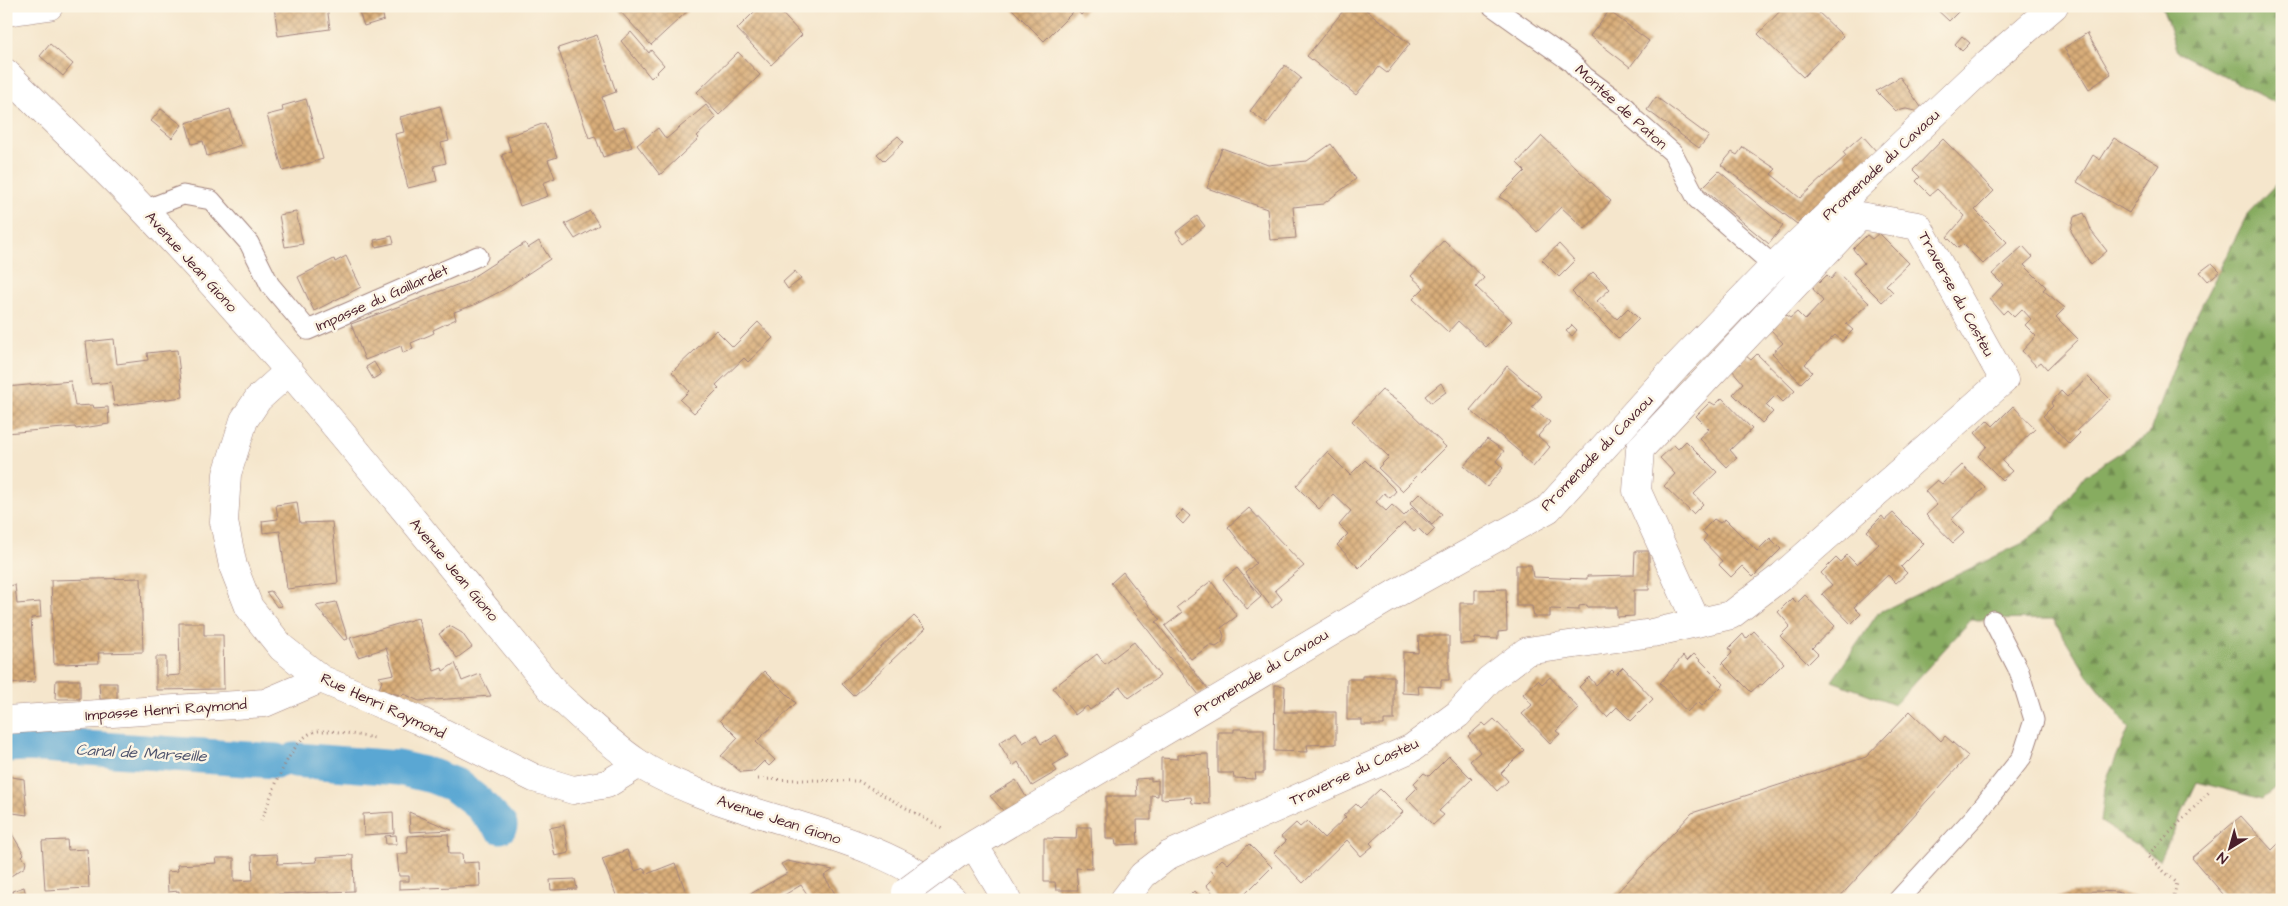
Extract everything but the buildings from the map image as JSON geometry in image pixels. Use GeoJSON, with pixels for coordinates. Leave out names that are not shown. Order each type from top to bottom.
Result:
{"type":"FeatureCollection","features":[{"type":"Feature","properties":{"kind":"street"},"geometry":{"type":"LineString","coordinates":[[6,12],[49,6]]}},
{"type":"Feature","properties":{"kind":"street","name":"Promenade du Cavaou"},"geometry":{"type":"LineString","coordinates":[[901,896],[965,850],[1394,594],[1548,509],[1677,366],[1774,266],[1988,62],[2054,6]]}},
{"type":"Feature","properties":{"kind":"street","name":"Avenue Jean Giono"},"geometry":{"type":"LineString","coordinates":[[6,73],[144,210],[289,371],[554,692],[639,764],[699,793],[879,854],[946,893]]}},
{"type":"Feature","properties":{"kind":"street","name":"Avenue Jean Giono"},"geometry":{"type":"LineString","coordinates":[[6,89],[60,128]]}},
{"type":"Feature","properties":{"kind":"street","name":"Traverse du Castèu"},"geometry":{"type":"LineString","coordinates":[[1124,900],[1142,875],[1169,855],[1412,748],[1458,714],[1489,680],[1526,651],[1652,633],[1697,623],[1731,615],[1782,576],[2004,380],[1918,226],[1860,216],[1640,449],[1637,491],[1697,623]]}},
{"type":"Feature","properties":{"kind":"street","name":"Rue Henri Raymond"},"geometry":{"type":"LineString","coordinates":[[289,371],[258,399],[244,420],[227,474],[224,522],[233,566],[249,607],[282,648],[321,679],[418,720],[534,778],[573,790],[607,784],[639,764]]}},
{"type":"Feature","properties":{"kind":"street","name":"Impasse Henri Raymond"},"geometry":{"type":"LineString","coordinates":[[6,720],[265,703],[321,679]]}},
{"type":"Feature","properties":{"kind":"street"},"geometry":{"type":"LineString","coordinates":[[965,850],[1007,900]]}},
{"type":"Feature","properties":{"kind":"lane","name":"Montée de Paton"},"geometry":{"type":"LineString","coordinates":[[1492,6],[1571,62],[1584,76],[1627,108],[1634,119],[1673,153],[1697,199],[1774,266]]}},
{"type":"Feature","properties":{"kind":"lane","name":"Impasse du Gaillardet"},"geometry":{"type":"LineString","coordinates":[[144,210],[183,195],[211,200],[249,243],[270,284],[308,330],[478,256]]}},
{"type":"Feature","properties":{"kind":"lane"},"geometry":{"type":"LineString","coordinates":[[1898,900],[1976,815],[2022,757],[2034,720],[2019,671],[1993,620]]}},
{"type":"Feature","properties":{"kind":"path"},"geometry":{"type":"LineString","coordinates":[[261,821],[291,751],[300,741],[317,731],[395,740],[408,736],[418,720]]}},
{"type":"Feature","properties":{"kind":"path"},"geometry":{"type":"LineString","coordinates":[[764,778],[858,781],[965,850]]}},
{"type":"Feature","properties":{"kind":"path"},"geometry":{"type":"LineString","coordinates":[[2173,900],[2177,882],[2148,856],[2209,792]]}},
{"type":"Feature","properties":{"kind":"green space"},"geometry":{"type":"Polygon","coordinates":[[[2162,6],[2282,6],[2282,106],[2177,52],[2162,6]]]}},
{"type":"Feature","properties":{"kind":"green space"},"geometry":{"type":"Polygon","coordinates":[[[2282,178],[2282,782],[2263,799],[2197,782],[2160,860],[2101,822],[2106,781],[2129,728],[2086,673],[2053,619],[1971,620],[1895,704],[1832,681],[1878,613],[2023,543],[2053,519],[2084,476],[2149,434],[2184,340],[2248,213],[2282,178]]]}},
{"type":"Feature","properties":{"kind":"waterway","name":"Canal de Marseille"},"geometry":{"type":"LineString","coordinates":[[6,745],[27,744],[276,761]]}},
{"type":"Feature","properties":{"kind":"waterway","name":"Canal de Marseille"},"geometry":{"type":"LineString","coordinates":[[295,760],[398,768],[432,776],[455,785],[479,804],[500,826]]}}]}
